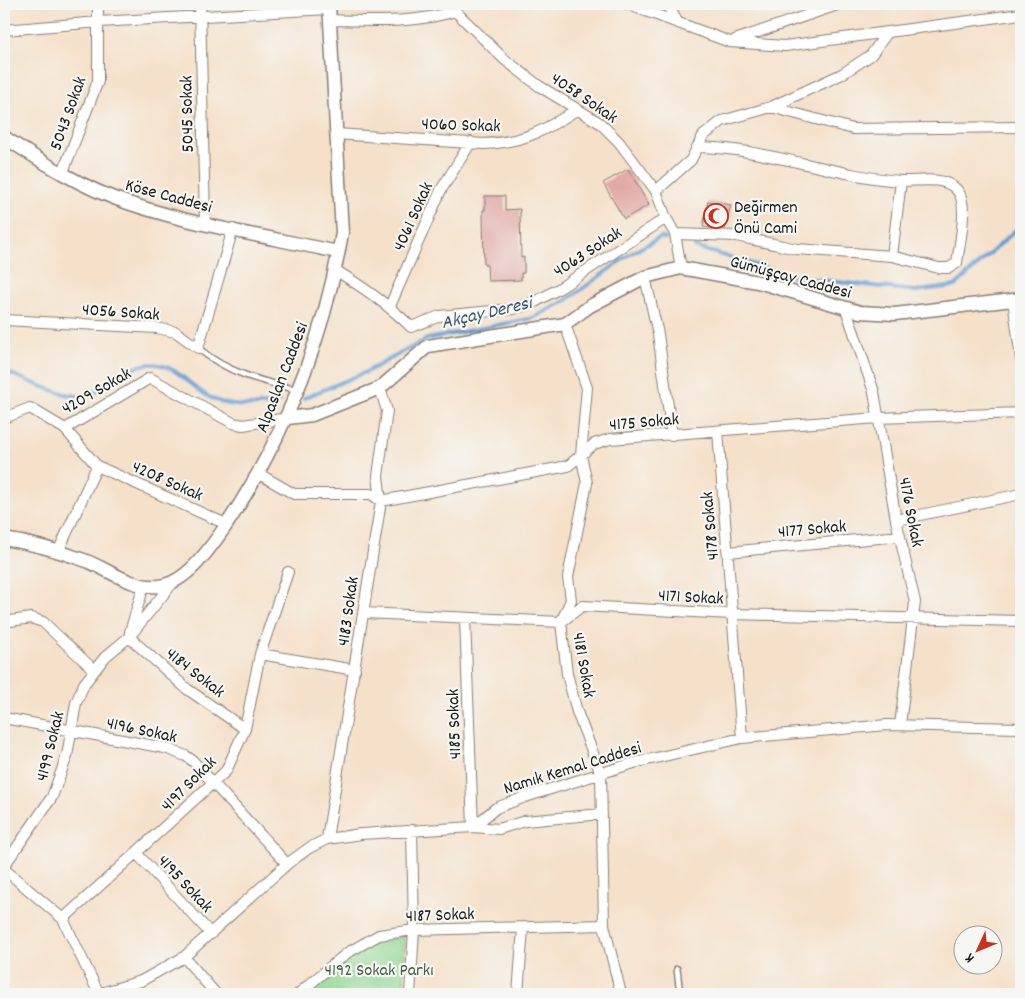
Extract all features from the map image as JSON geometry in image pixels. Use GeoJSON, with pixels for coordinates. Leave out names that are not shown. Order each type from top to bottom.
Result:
{"type":"FeatureCollection","features":[{"type":"Feature","properties":{"kind":"street","name":"5043 Sokak"},"geometry":{"type":"LineString","coordinates":[[63,172],[98,81],[98,4]]}},
{"type":"Feature","properties":{"kind":"street","name":"5045 Sokak"},"geometry":{"type":"LineString","coordinates":[[200,4],[205,223]]}},
{"type":"Feature","properties":{"kind":"street"},"geometry":{"type":"LineString","coordinates":[[627,4],[730,42],[785,46],[1021,14]]}},
{"type":"Feature","properties":{"kind":"street"},"geometry":{"type":"LineString","coordinates":[[667,4],[678,23]]}},
{"type":"Feature","properties":{"kind":"street"},"geometry":{"type":"LineString","coordinates":[[730,42],[840,4]]}},
{"type":"Feature","properties":{"kind":"street"},"geometry":{"type":"LineString","coordinates":[[4,30],[99,22],[329,11],[372,21],[435,18],[452,8]]}},
{"type":"Feature","properties":{"kind":"street","name":"4058 Sokak"},"geometry":{"type":"LineString","coordinates":[[452,8],[504,59],[540,86],[576,110],[600,123],[619,142],[656,191],[666,218],[675,234],[681,268]]}},
{"type":"Feature","properties":{"kind":"street","name":"Alpaslan Caddesi"},"geometry":{"type":"LineString","coordinates":[[4,539],[58,552],[144,585],[161,586],[175,580],[201,557],[226,524],[259,474],[288,418],[298,390],[335,270],[342,233],[329,11]]}},
{"type":"Feature","properties":{"kind":"street"},"geometry":{"type":"LineString","coordinates":[[656,191],[691,160],[703,136],[722,121],[771,107],[842,74],[872,55],[887,33]]}},
{"type":"Feature","properties":{"kind":"street"},"geometry":{"type":"LineString","coordinates":[[771,107],[853,129],[1021,127]]}},
{"type":"Feature","properties":{"kind":"street","name":"4060 Sokak"},"geometry":{"type":"LineString","coordinates":[[336,134],[507,143],[531,136],[550,127],[576,110]]}},
{"type":"Feature","properties":{"kind":"street","name":"Köse Caddesi"},"geometry":{"type":"LineString","coordinates":[[4,137],[96,190],[127,203],[205,223],[338,252]]}},
{"type":"Feature","properties":{"kind":"street","name":"4061 Sokak"},"geometry":{"type":"LineString","coordinates":[[390,306],[441,190],[471,142]]}},
{"type":"Feature","properties":{"kind":"street"},"geometry":{"type":"LineString","coordinates":[[675,234],[736,236],[797,249],[892,256],[939,268],[949,268],[957,263],[963,212],[962,197],[955,188],[934,180],[901,181],[730,148],[697,147]]}},
{"type":"Feature","properties":{"kind":"street"},"geometry":{"type":"LineString","coordinates":[[892,256],[901,181]]}},
{"type":"Feature","properties":{"kind":"street","name":"4063 Sokak"},"geometry":{"type":"LineString","coordinates":[[335,270],[367,289],[390,306],[411,327],[440,316],[513,309],[535,302],[560,288],[666,218]]}},
{"type":"Feature","properties":{"kind":"street"},"geometry":{"type":"LineString","coordinates":[[198,348],[233,229]]}},
{"type":"Feature","properties":{"kind":"street","name":"Gümüşçay Caddesi"},"geometry":{"type":"LineString","coordinates":[[288,418],[312,415],[380,388],[428,346],[565,324],[590,306],[645,276],[681,268],[758,282],[860,312],[896,314],[1017,300]]}},
{"type":"Feature","properties":{"kind":"street"},"geometry":{"type":"LineString","coordinates":[[645,276],[658,334],[672,435]]}},
{"type":"Feature","properties":{"kind":"street"},"geometry":{"type":"LineString","coordinates":[[1017,300],[1021,359]]}},
{"type":"Feature","properties":{"kind":"street","name":"4176 Sokak"},"geometry":{"type":"LineString","coordinates":[[846,309],[874,392],[896,520],[915,602],[900,725]]}},
{"type":"Feature","properties":{"kind":"street","name":"4056 Sokak"},"geometry":{"type":"LineString","coordinates":[[4,320],[157,328],[176,332],[198,348]]}},
{"type":"Feature","properties":{"kind":"street","name":"4181 Sokak"},"geometry":{"type":"LineString","coordinates":[[565,324],[587,388],[581,455],[587,483],[568,577],[571,600],[561,622],[567,674],[577,712],[601,774],[604,925],[621,994]]}},
{"type":"Feature","properties":{"kind":"street","name":"4209 Sokak"},"geometry":{"type":"LineString","coordinates":[[4,418],[30,408],[66,429],[150,378],[233,423],[243,425],[288,418]]}},
{"type":"Feature","properties":{"kind":"street","name":"4183 Sokak"},"geometry":{"type":"LineString","coordinates":[[327,839],[364,613],[371,550],[381,501],[378,476],[387,411],[380,388]]}},
{"type":"Feature","properties":{"kind":"street","name":"4175 Sokak"},"geometry":{"type":"LineString","coordinates":[[259,474],[294,494],[371,494],[381,501],[568,466],[594,444],[610,439],[878,418],[1021,414]]}},
{"type":"Feature","properties":{"kind":"street"},"geometry":{"type":"LineString","coordinates":[[58,552],[96,466],[66,429]]}},
{"type":"Feature","properties":{"kind":"street","name":"4178 Sokak"},"geometry":{"type":"LineString","coordinates":[[718,431],[742,738]]}},
{"type":"Feature","properties":{"kind":"street","name":"4208 Sokak"},"geometry":{"type":"LineString","coordinates":[[96,466],[226,524]]}},
{"type":"Feature","properties":{"kind":"street"},"geometry":{"type":"LineString","coordinates":[[896,520],[1021,494]]}},
{"type":"Feature","properties":{"kind":"street","name":"4177 Sokak"},"geometry":{"type":"LineString","coordinates":[[728,552],[900,536]]}},
{"type":"Feature","properties":{"kind":"street","name":"4197 Sokak"},"geometry":{"type":"LineString","coordinates":[[63,919],[137,854],[226,771],[245,729],[260,654],[288,572]]}},
{"type":"Feature","properties":{"kind":"street","name":"4199 Sokak"},"geometry":{"type":"LineString","coordinates":[[4,868],[52,797],[67,756],[79,694],[94,670],[129,637],[175,580]]}},
{"type":"Feature","properties":{"kind":"street"},"geometry":{"type":"LineString","coordinates":[[129,637],[144,585]]}},
{"type":"Feature","properties":{"kind":"street","name":"4171 Sokak"},"geometry":{"type":"LineString","coordinates":[[561,622],[582,606],[731,614],[1021,621]]}},
{"type":"Feature","properties":{"kind":"street"},"geometry":{"type":"LineString","coordinates":[[364,613],[561,622]]}},
{"type":"Feature","properties":{"kind":"street"},"geometry":{"type":"LineString","coordinates":[[4,622],[31,618],[43,622],[94,670]]}},
{"type":"Feature","properties":{"kind":"street","name":"4185 Sokak"},"geometry":{"type":"LineString","coordinates":[[465,619],[473,827]]}},
{"type":"Feature","properties":{"kind":"street","name":"4184 Sokak"},"geometry":{"type":"LineString","coordinates":[[129,637],[187,689],[245,729]]}},
{"type":"Feature","properties":{"kind":"street"},"geometry":{"type":"LineString","coordinates":[[260,654],[355,670]]}},
{"type":"Feature","properties":{"kind":"street","name":"4196 Sokak"},"geometry":{"type":"LineString","coordinates":[[4,718],[177,752],[193,761],[215,783],[287,864]]}},
{"type":"Feature","properties":{"kind":"street","name":"Namık Kemal Caddesi"},"geometry":{"type":"LineString","coordinates":[[473,827],[496,808],[634,763],[742,738],[900,725],[1021,728]]}},
{"type":"Feature","properties":{"kind":"street"},"geometry":{"type":"LineString","coordinates":[[4,868],[63,919],[98,994],[147,978],[184,957],[287,864],[309,848],[327,839],[412,830],[473,827],[499,828],[525,821],[602,814]]}},
{"type":"Feature","properties":{"kind":"street"},"geometry":{"type":"LineString","coordinates":[[410,994],[414,930],[412,830]]}},
{"type":"Feature","properties":{"kind":"street","name":"4195 Sokak"},"geometry":{"type":"LineString","coordinates":[[137,854],[211,934]]}},
{"type":"Feature","properties":{"kind":"street","name":"4187 Sokak"},"geometry":{"type":"LineString","coordinates":[[298,994],[364,942],[380,935],[414,930],[604,925]]}},
{"type":"Feature","properties":{"kind":"street"},"geometry":{"type":"LineString","coordinates":[[518,994],[523,928]]}},
{"type":"Feature","properties":{"kind":"street"},"geometry":{"type":"LineString","coordinates":[[184,957],[216,994]]}},
{"type":"Feature","properties":{"kind":"lane"},"geometry":{"type":"LineString","coordinates":[[198,348],[214,362],[253,379],[298,390]]}},
{"type":"Feature","properties":{"kind":"lane"},"geometry":{"type":"LineString","coordinates":[[677,969],[680,994]]}},
{"type":"Feature","properties":{"kind":"green space","name":"4192 Sokak Parkı"},"geometry":{"type":"Polygon","coordinates":[[[401,937],[405,939],[404,994],[308,994],[355,955],[376,941],[401,937]]]}},
{"type":"Feature","properties":{"kind":"building"},"geometry":{"type":"Polygon","coordinates":[[[628,169],[649,205],[624,219],[603,183],[628,169]]]}},
{"type":"Feature","properties":{"kind":"building"},"geometry":{"type":"Polygon","coordinates":[[[485,196],[505,196],[505,210],[520,209],[521,258],[524,257],[524,273],[521,273],[521,280],[488,281],[487,265],[484,265],[483,210],[485,210],[485,196]]]}},
{"type":"Feature","properties":{"kind":"building","name":"Değirmen Önü Cami"},"geometry":{"type":"Polygon","coordinates":[[[708,201],[731,205],[725,229],[703,227],[708,201]]]}},
{"type":"Feature","properties":{"kind":"waterway","name":"Akçay Deresi"},"geometry":{"type":"LineString","coordinates":[[695,247],[796,277],[916,291],[955,286],[1021,225]]}},
{"type":"Feature","properties":{"kind":"waterway","name":"Akçay Deresi"},"geometry":{"type":"LineString","coordinates":[[304,398],[366,372],[427,339],[533,318],[567,300],[630,254],[661,237],[666,239]]}},
{"type":"Feature","properties":{"kind":"waterway","name":"Akçay Deresi"},"geometry":{"type":"LineString","coordinates":[[4,371],[63,394],[80,396],[98,391],[127,372],[142,365],[161,365],[177,372],[205,395],[221,402],[246,406],[280,402]]}},
{"type":"Feature","properties":{"kind":"place","name":"Değirmen Önü Cami"},"geometry":{"type":"Point","coordinates":[716,216]}}]}
